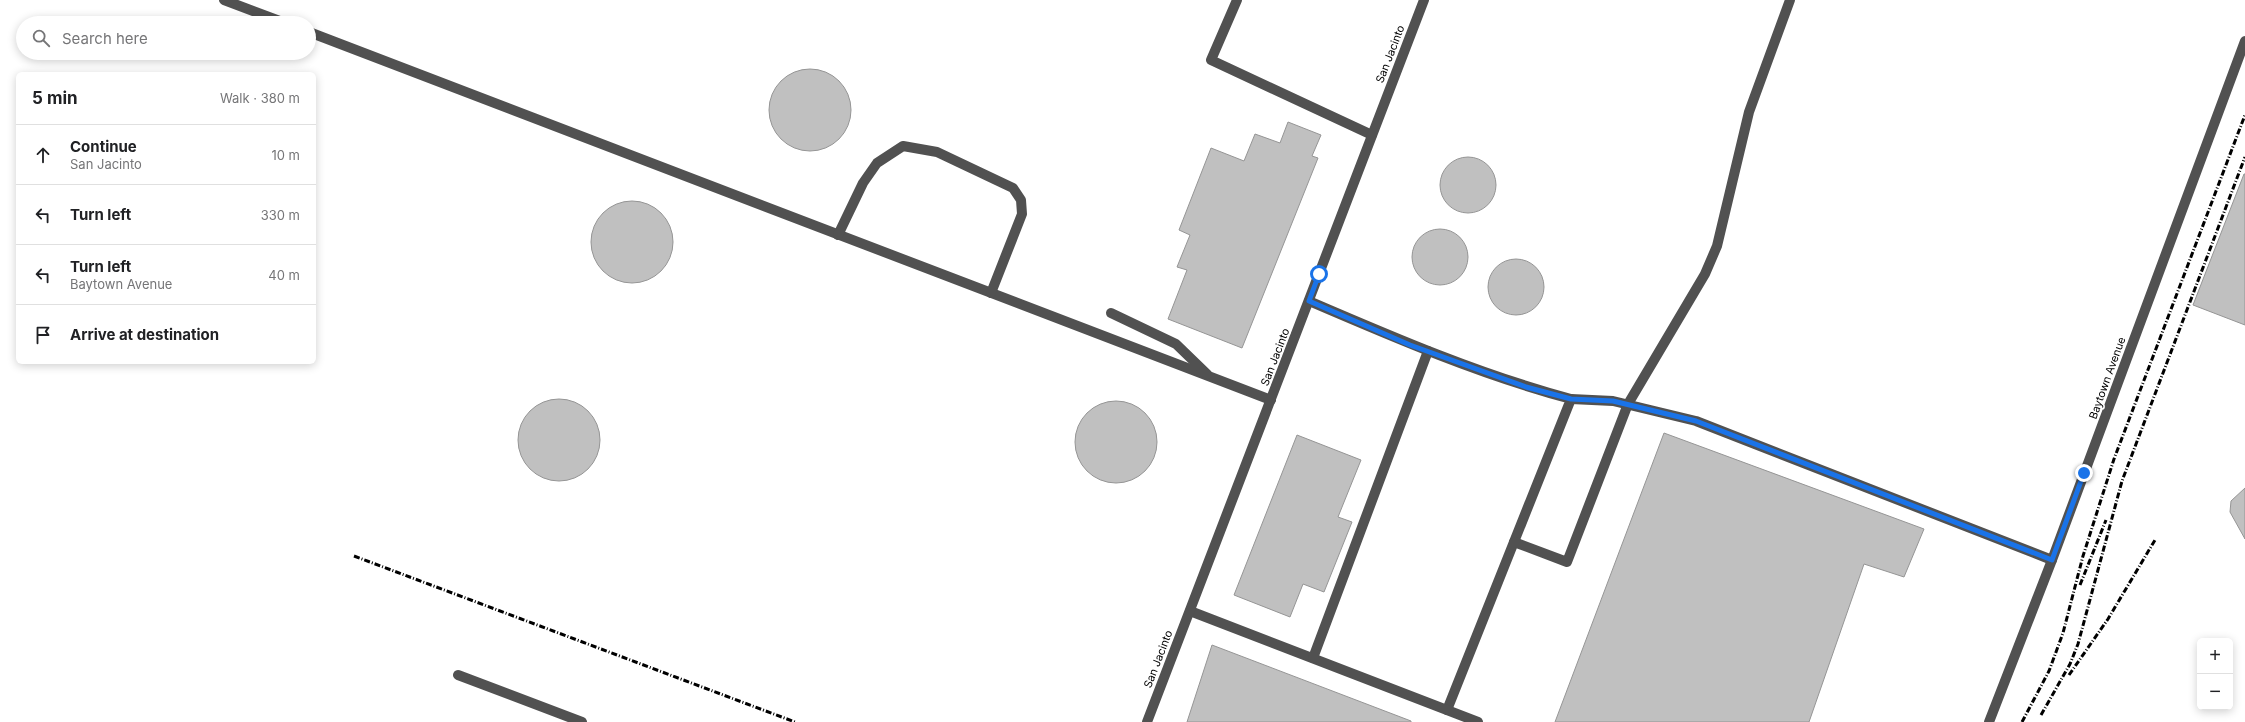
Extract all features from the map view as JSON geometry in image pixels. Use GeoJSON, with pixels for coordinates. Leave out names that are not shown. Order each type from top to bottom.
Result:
{"type":"FeatureCollection","features":[{"type":"Feature","properties":{"kind":"street"},"geometry":{"type":"LineString","coordinates":[[224,0],[266,16]]}},
{"type":"Feature","properties":{"kind":"street"},"geometry":{"type":"LineString","coordinates":[[1237,0],[1211,60],[1372,135]]}},
{"type":"Feature","properties":{"kind":"street","name":"San Jacinto"},"geometry":{"type":"LineString","coordinates":[[1147,722],[1424,0]]}},
{"type":"Feature","properties":{"kind":"street"},"geometry":{"type":"LineString","coordinates":[[1514,542],[1567,562],[1628,404],[1705,274],[1717,246],[1749,112],[1790,0]]}},
{"type":"Feature","properties":{"kind":"street"},"geometry":{"type":"LineString","coordinates":[[316,35],[1271,400]]}},
{"type":"Feature","properties":{"kind":"street","name":"Baytown Avenue"},"geometry":{"type":"LineString","coordinates":[[1989,722],[2052,560],[2245,41]]}},
{"type":"Feature","properties":{"kind":"street"},"geometry":{"type":"LineString","coordinates":[[838,235],[863,182],[877,163],[902,146],[937,152],[1013,188],[1021,200],[1022,214],[991,293]]}},
{"type":"Feature","properties":{"kind":"street"},"geometry":{"type":"LineString","coordinates":[[1309,301],[1428,351],[1526,387],[1571,399],[1613,401],[1628,404],[1696,421],[2052,560]]}},
{"type":"Feature","properties":{"kind":"street"},"geometry":{"type":"LineString","coordinates":[[1111,313],[1176,344],[1210,377]]}},
{"type":"Feature","properties":{"kind":"street"},"geometry":{"type":"LineString","coordinates":[[1313,658],[1428,351]]}},
{"type":"Feature","properties":{"kind":"street"},"geometry":{"type":"LineString","coordinates":[[1447,710],[1571,399]]}},
{"type":"Feature","properties":{"kind":"street"},"geometry":{"type":"LineString","coordinates":[[1190,611],[1478,722]]}},
{"type":"Feature","properties":{"kind":"street"},"geometry":{"type":"LineString","coordinates":[[458,675],[582,722]]}},
{"type":"Feature","properties":{"kind":"building"},"geometry":{"type":"Polygon","coordinates":[[[810,69],[826,72],[839,81],[848,94],[851,110],[848,126],[839,139],[826,148],[810,151],[794,148],[781,139],[772,126],[769,110],[772,94],[781,81],[794,72],[810,69]]]}},
{"type":"Feature","properties":{"kind":"building"},"geometry":{"type":"Polygon","coordinates":[[[1288,122],[1321,135],[1312,156],[1318,158],[1242,348],[1168,319],[1187,270],[1177,267],[1190,235],[1179,230],[1211,148],[1244,161],[1255,134],[1280,143],[1288,122]]]}},
{"type":"Feature","properties":{"kind":"building"},"geometry":{"type":"Polygon","coordinates":[[[1463,157],[1473,157],[1488,165],[1494,174],[1496,185],[1494,196],[1488,205],[1473,213],[1463,213],[1452,208],[1445,201],[1440,190],[1440,180],[1445,169],[1452,162],[1463,157]]]}},
{"type":"Feature","properties":{"kind":"building"},"geometry":{"type":"Polygon","coordinates":[[[2245,174],[2245,325],[2193,305],[2245,174]]]}},
{"type":"Feature","properties":{"kind":"building"},"geometry":{"type":"Polygon","coordinates":[[[632,201],[648,204],[661,213],[670,226],[673,242],[670,258],[661,271],[648,280],[632,283],[616,280],[603,271],[594,258],[591,242],[594,226],[603,213],[616,204],[632,201]]]}},
{"type":"Feature","properties":{"kind":"building"},"geometry":{"type":"Polygon","coordinates":[[[1435,229],[1445,229],[1460,237],[1466,246],[1468,257],[1466,268],[1460,277],[1445,285],[1435,285],[1424,280],[1417,273],[1412,262],[1412,252],[1417,241],[1424,234],[1435,229]]]}},
{"type":"Feature","properties":{"kind":"building"},"geometry":{"type":"Polygon","coordinates":[[[1511,259],[1521,259],[1536,267],[1542,276],[1544,287],[1542,298],[1536,307],[1521,315],[1511,315],[1500,310],[1493,303],[1488,292],[1488,282],[1493,271],[1500,264],[1511,259]]]}},
{"type":"Feature","properties":{"kind":"building"},"geometry":{"type":"Polygon","coordinates":[[[559,399],[575,402],[588,411],[597,424],[600,440],[597,456],[588,469],[575,478],[559,481],[543,478],[530,469],[521,456],[518,440],[521,424],[530,411],[543,402],[559,399]]]}},
{"type":"Feature","properties":{"kind":"building"},"geometry":{"type":"Polygon","coordinates":[[[1116,401],[1132,404],[1145,413],[1154,426],[1157,442],[1154,458],[1145,471],[1132,480],[1116,483],[1100,480],[1087,471],[1078,458],[1075,442],[1078,426],[1087,413],[1100,404],[1116,401]]]}},
{"type":"Feature","properties":{"kind":"building"},"geometry":{"type":"Polygon","coordinates":[[[1664,433],[1924,529],[1904,577],[1864,564],[1809,722],[1555,722],[1664,433]]]}},
{"type":"Feature","properties":{"kind":"building"},"geometry":{"type":"Polygon","coordinates":[[[1297,435],[1361,460],[1338,517],[1352,522],[1324,592],[1303,584],[1290,617],[1234,595],[1297,435]]]}},
{"type":"Feature","properties":{"kind":"building"},"geometry":{"type":"Polygon","coordinates":[[[2245,488],[2245,539],[2230,512],[2231,501],[2245,488]]]}},
{"type":"Feature","properties":{"kind":"building"},"geometry":{"type":"Polygon","coordinates":[[[1212,645],[1411,721],[1411,722],[1187,722],[1212,645]]]}},
{"type":"Feature","properties":{"kind":"railway"},"geometry":{"type":"LineString","coordinates":[[2022,722],[2049,671],[2063,633],[2083,556],[2114,459],[2245,115]]}},
{"type":"Feature","properties":{"kind":"railway"},"geometry":{"type":"LineString","coordinates":[[2041,715],[2070,664],[2078,644],[2122,481],[2245,157]]}},
{"type":"Feature","properties":{"kind":"railway"},"geometry":{"type":"LineString","coordinates":[[2080,585],[2106,520]]}},
{"type":"Feature","properties":{"kind":"railway"},"geometry":{"type":"LineString","coordinates":[[2069,675],[2108,619],[2155,540]]}},
{"type":"Feature","properties":{"kind":"railway"},"geometry":{"type":"LineString","coordinates":[[354,556],[795,722]]}},
{"type":"Feature","properties":{"kind":"route"},"geometry":{"type":"LineString","coordinates":[[1319,274],[1309,301],[1410,345],[1526,387],[1571,399],[1613,401],[1696,421],[2052,560],[2084,473]]}}]}
